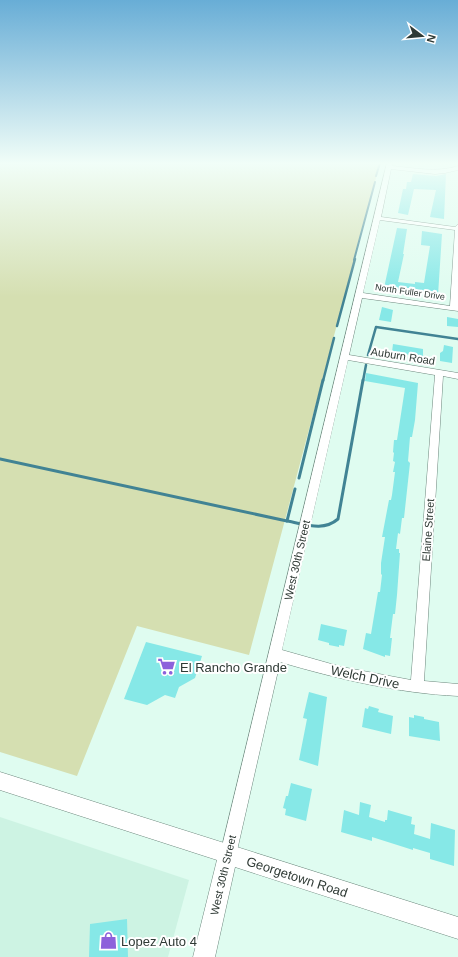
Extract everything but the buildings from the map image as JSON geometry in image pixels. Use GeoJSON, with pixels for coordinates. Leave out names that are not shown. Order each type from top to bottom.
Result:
{"type":"FeatureCollection","features":[{"type":"Feature","properties":{"kind":"main road","name":"Georgetown Road"},"geometry":{"type":"LineString","coordinates":[[0,781],[458,928]]}},
{"type":"Feature","properties":{"kind":"main road","name":"West 30th Street"},"geometry":{"type":"LineString","coordinates":[[204,957],[228,855]]}},
{"type":"Feature","properties":{"kind":"street","name":"West 30th Street"},"geometry":{"type":"LineString","coordinates":[[228,855],[379,208]]}},
{"type":"Feature","properties":{"kind":"street"},"geometry":{"type":"LineString","coordinates":[[377,218],[458,228],[456,309]]}},
{"type":"Feature","properties":{"kind":"street","name":"North Fuller Drive"},"geometry":{"type":"LineString","coordinates":[[359,294],[456,309]]}},
{"type":"Feature","properties":{"kind":"street","name":"Auburn Road"},"geometry":{"type":"LineString","coordinates":[[344,357],[458,376]]}},
{"type":"Feature","properties":{"kind":"street","name":"Elaine Street"},"geometry":{"type":"LineString","coordinates":[[417,687],[439,373]]}},
{"type":"Feature","properties":{"kind":"street","name":"Welch Drive"},"geometry":{"type":"LineString","coordinates":[[274,654],[356,676],[417,687],[458,690]]}},
{"type":"Feature","properties":{"kind":"shaded area"},"geometry":{"type":"Polygon","coordinates":[[[0,208],[368,208],[249,655],[137,626],[77,776],[0,752],[0,208]]]}},
{"type":"Feature","properties":{"kind":"shaded area"},"geometry":{"type":"Polygon","coordinates":[[[0,817],[189,880],[168,957],[0,957],[0,817]]]}},
{"type":"Feature","properties":{"kind":"waterway"},"geometry":{"type":"LineString","coordinates":[[354,260],[368,208]]}},
{"type":"Feature","properties":{"kind":"waterway"},"geometry":{"type":"LineString","coordinates":[[337,326],[355,259]]}},
{"type":"Feature","properties":{"kind":"waterway"},"geometry":{"type":"LineString","coordinates":[[368,355],[376,327],[458,339]]}},
{"type":"Feature","properties":{"kind":"waterway"},"geometry":{"type":"LineString","coordinates":[[323,381],[334,338]]}},
{"type":"Feature","properties":{"kind":"waterway"},"geometry":{"type":"LineString","coordinates":[[363,381],[366,365]]}},
{"type":"Feature","properties":{"kind":"waterway"},"geometry":{"type":"LineString","coordinates":[[299,478],[323,380]]}},
{"type":"Feature","properties":{"kind":"waterway"},"geometry":{"type":"LineString","coordinates":[[0,459],[300,524],[314,526],[326,525],[338,519],[363,380]]}},
{"type":"Feature","properties":{"kind":"waterway"},"geometry":{"type":"LineString","coordinates":[[287,521],[295,489]]}},
{"type":"Feature","properties":{"kind":"place","name":"El Rancho Grande"},"geometry":{"type":"Point","coordinates":[167,667]}},
{"type":"Feature","properties":{"kind":"place","name":"Lopez Auto 4"},"geometry":{"type":"Point","coordinates":[108,941]}}]}
